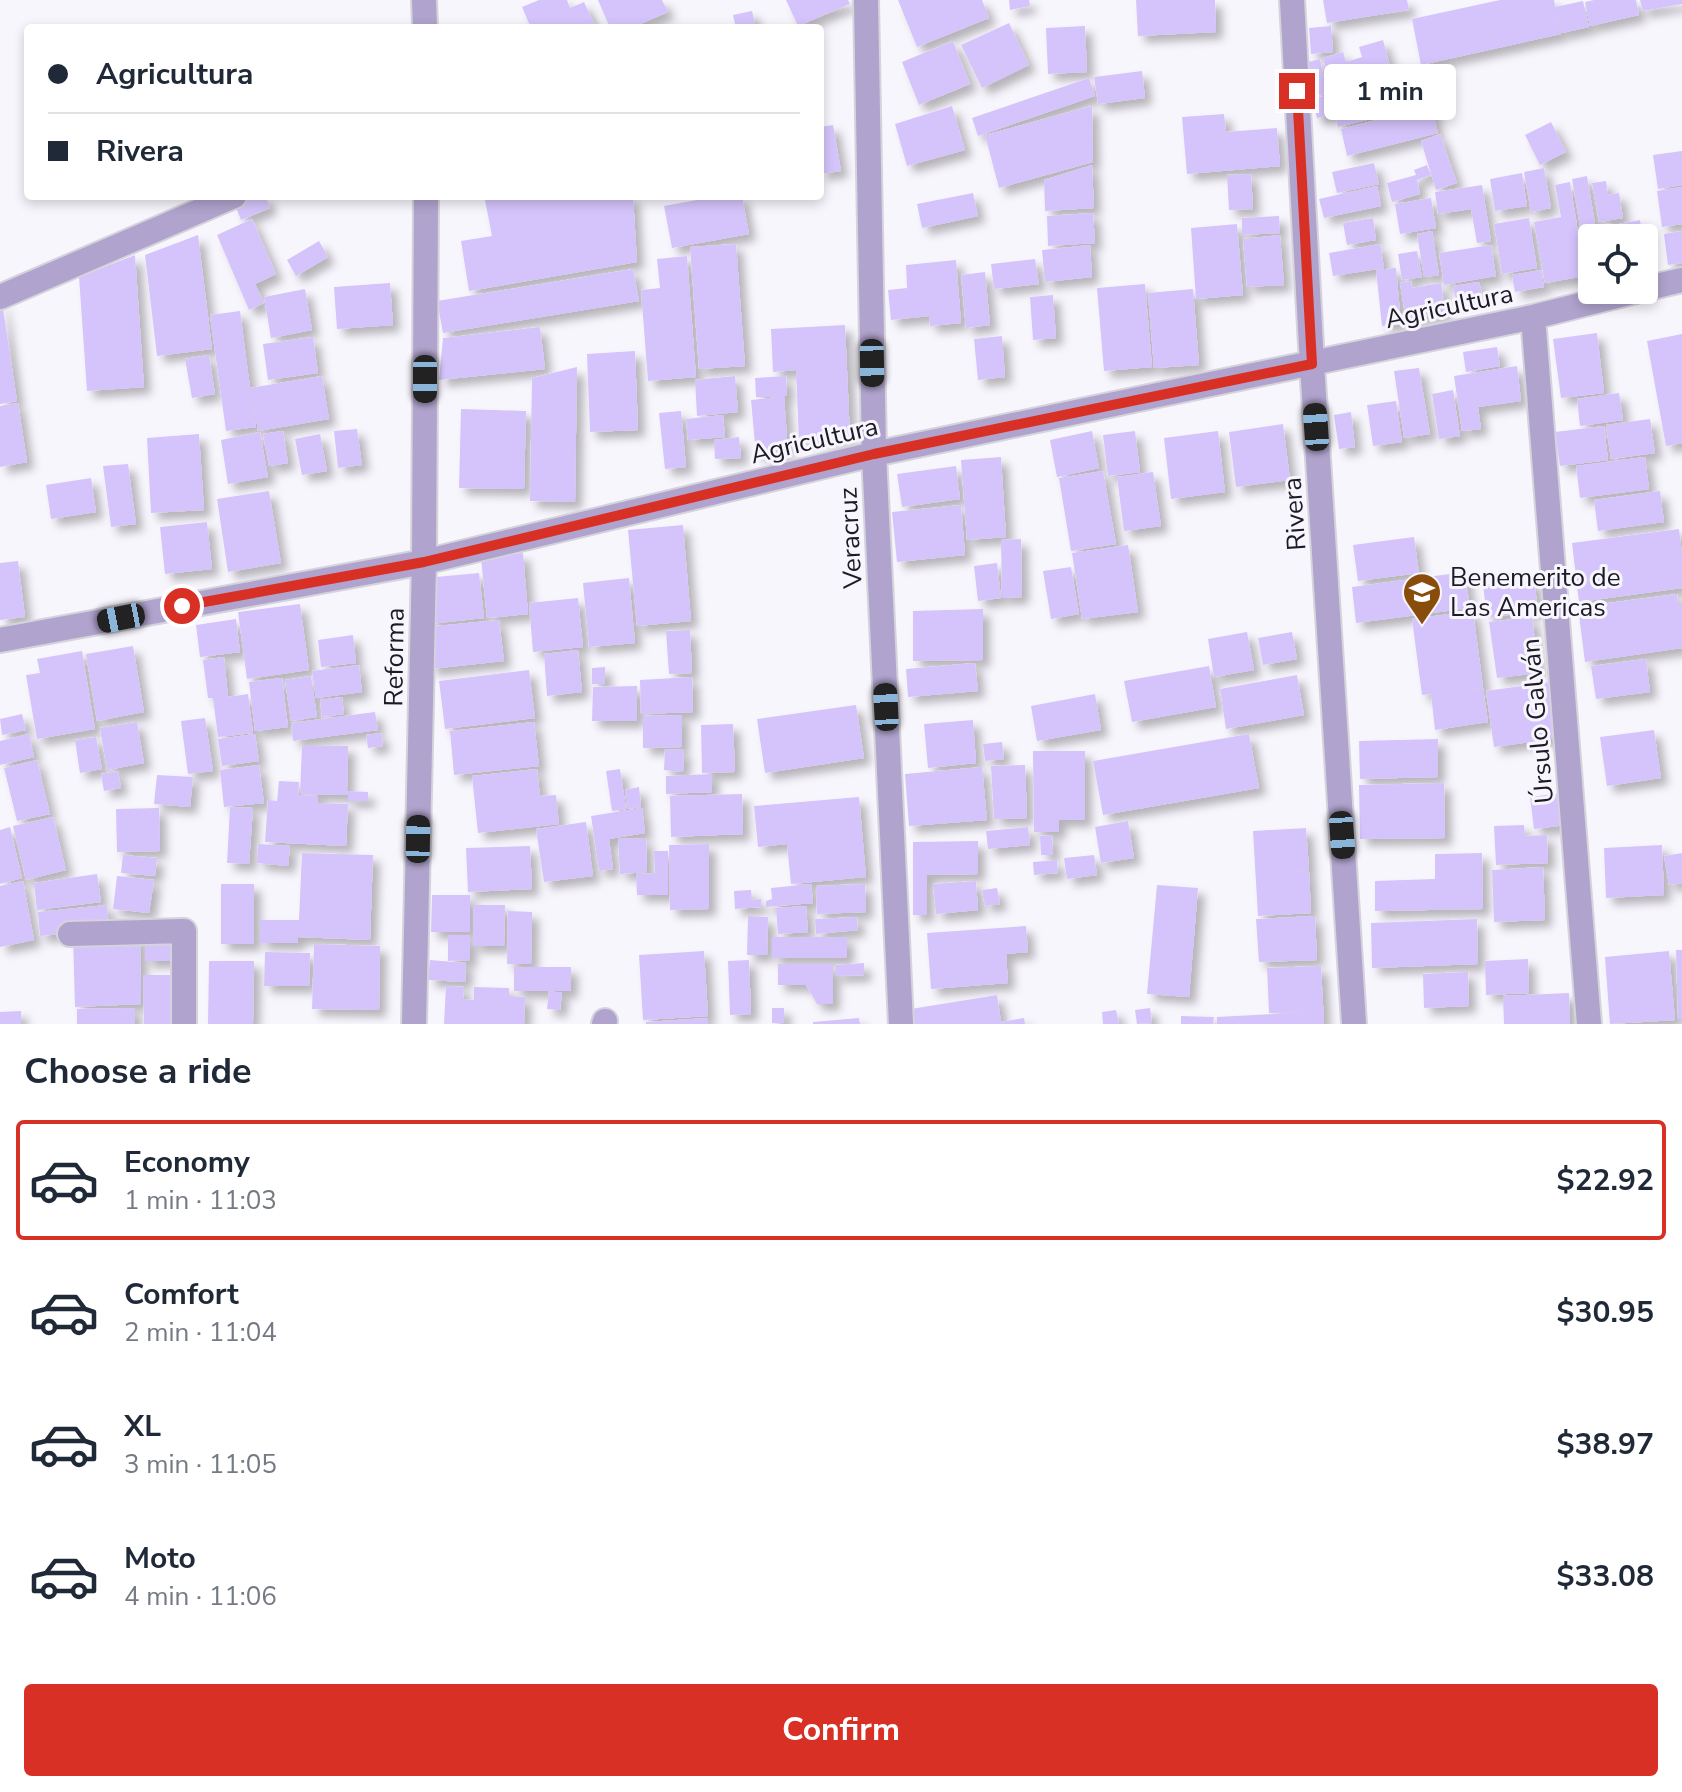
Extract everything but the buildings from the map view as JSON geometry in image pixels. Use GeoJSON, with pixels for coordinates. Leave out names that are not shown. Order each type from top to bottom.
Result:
{"type":"FeatureCollection","features":[{"type":"Feature","properties":{"kind":"street"},"geometry":{"type":"LineString","coordinates":[[424,0],[425,24]]}},
{"type":"Feature","properties":{"kind":"street","name":"Veracruz"},"geometry":{"type":"LineString","coordinates":[[866,0],[874,454],[901,1024]]}},
{"type":"Feature","properties":{"kind":"street","name":"Rivera"},"geometry":{"type":"LineString","coordinates":[[1292,0],[1354,1024]]}},
{"type":"Feature","properties":{"kind":"street"},"geometry":{"type":"LineString","coordinates":[[0,297],[225,200]]}},
{"type":"Feature","properties":{"kind":"street","name":"Reforma"},"geometry":{"type":"LineString","coordinates":[[414,1024],[424,562],[426,200]]}},
{"type":"Feature","properties":{"kind":"street","name":"Agricultura"},"geometry":{"type":"LineString","coordinates":[[1658,286],[1682,280]]}},
{"type":"Feature","properties":{"kind":"street","name":"Agricultura"},"geometry":{"type":"LineString","coordinates":[[0,640],[424,562],[874,454],[1585,304]]}},
{"type":"Feature","properties":{"kind":"street","name":"Úrsulo Galván"},"geometry":{"type":"LineString","coordinates":[[1533,317],[1589,1024]]}},
{"type":"Feature","properties":{"kind":"street"},"geometry":{"type":"LineString","coordinates":[[70,934],[184,931],[184,1024]]}},
{"type":"Feature","properties":{"kind":"place","name":"Benemerito de Las Americas"},"geometry":{"type":"Point","coordinates":[1422,626]}},
{"type":"Feature","properties":{"kind":"route"},"geometry":{"type":"LineString","coordinates":[[182,606],[424,562],[874,454],[1312,364],[1297,91]]}}]}
